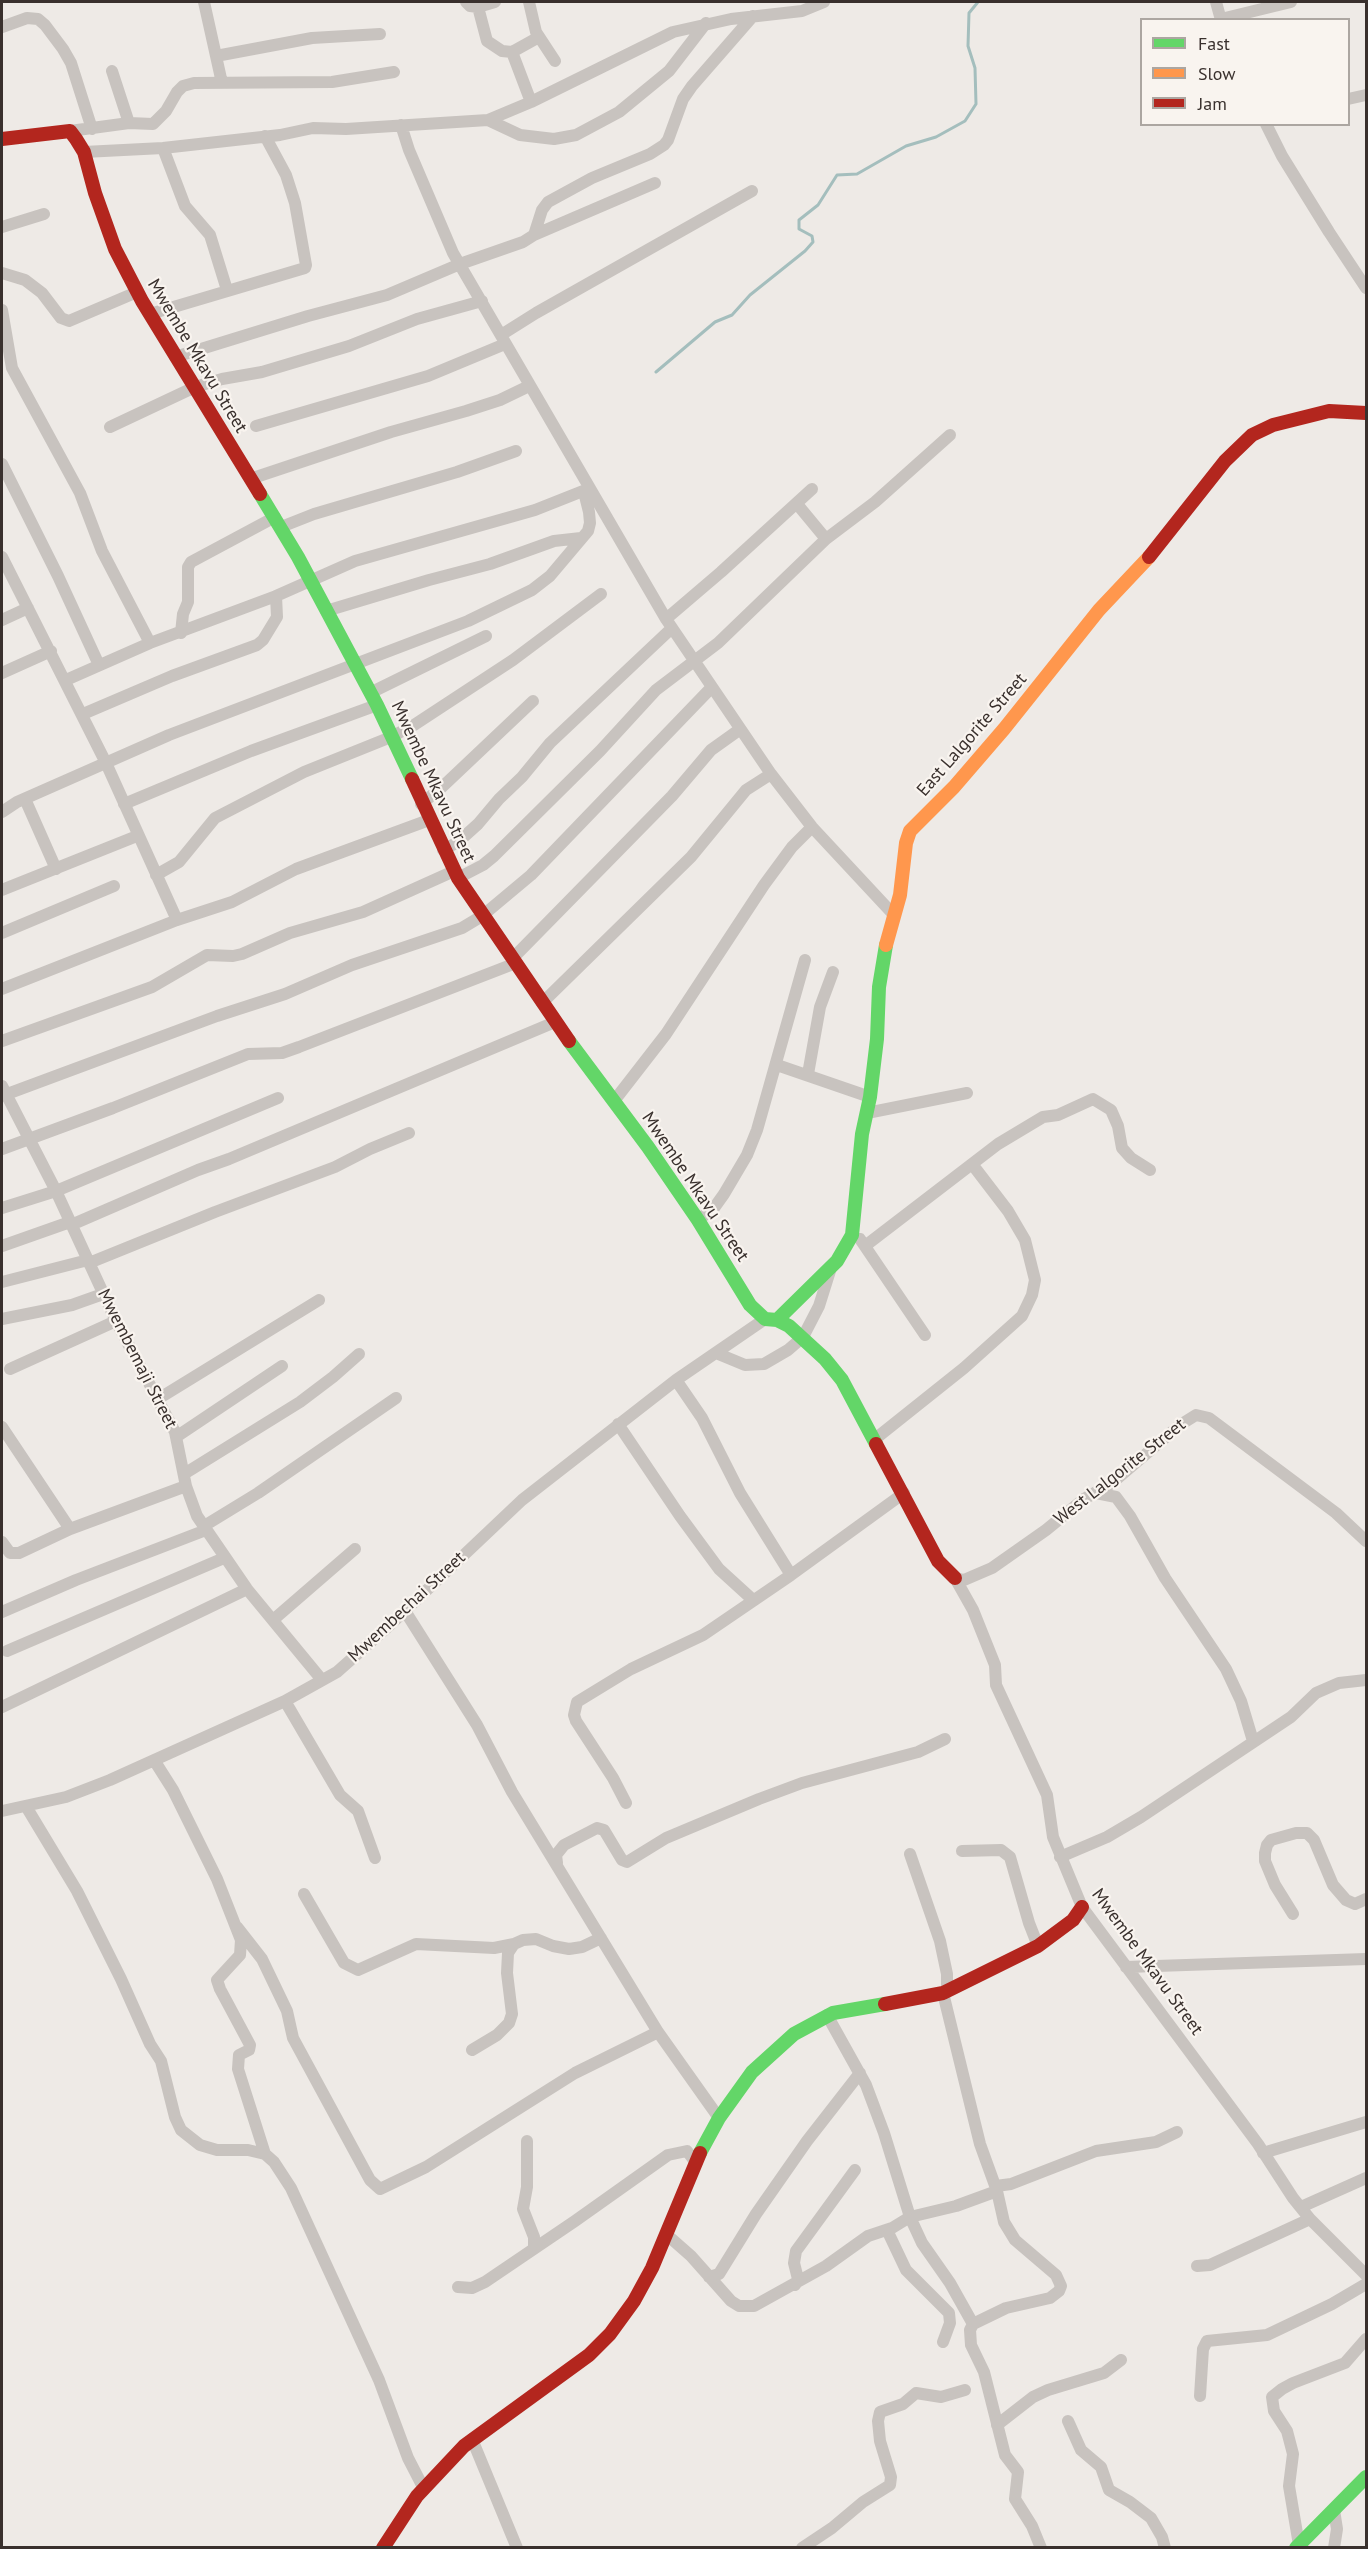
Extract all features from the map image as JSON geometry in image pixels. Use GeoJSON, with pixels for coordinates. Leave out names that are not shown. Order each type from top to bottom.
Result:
{"type":"FeatureCollection","features":[{"type":"Feature","properties":{"kind":"street"},"geometry":{"type":"LineString","coordinates":[[207,2],[222,83]]}},
{"type":"Feature","properties":{"kind":"street"},"geometry":{"type":"LineString","coordinates":[[466,2],[470,6],[478,7],[495,2]]}},
{"type":"Feature","properties":{"kind":"street"},"geometry":{"type":"LineString","coordinates":[[529,2],[539,37],[555,61]]}},
{"type":"Feature","properties":{"kind":"street"},"geometry":{"type":"LineString","coordinates":[[84,152],[163,148],[313,128],[346,129],[488,120],[531,102],[673,32],[706,23],[802,11],[824,2]]}},
{"type":"Feature","properties":{"kind":"street"},"geometry":{"type":"LineString","coordinates":[[1216,2],[1221,18]]}},
{"type":"Feature","properties":{"kind":"street"},"geometry":{"type":"LineString","coordinates":[[1225,18],[1291,2]]}},
{"type":"Feature","properties":{"kind":"street"},"geometry":{"type":"LineString","coordinates":[[478,7],[487,41],[502,51],[512,52],[539,37]]}},
{"type":"Feature","properties":{"kind":"street"},"geometry":{"type":"LineString","coordinates":[[534,235],[542,210],[548,202],[592,178],[650,154],[664,145],[688,92],[753,16]]}},
{"type":"Feature","properties":{"kind":"street"},"geometry":{"type":"LineString","coordinates":[[2,27],[27,18],[38,19],[54,35],[78,79],[92,129]]}},
{"type":"Feature","properties":{"kind":"street"},"geometry":{"type":"LineString","coordinates":[[488,120],[520,135],[554,138],[576,135],[619,112],[661,78],[706,23]]}},
{"type":"Feature","properties":{"kind":"street"},"geometry":{"type":"LineString","coordinates":[[216,56],[312,38],[380,34]]}},
{"type":"Feature","properties":{"kind":"street"},"geometry":{"type":"LineString","coordinates":[[512,52],[531,102]]}},
{"type":"Feature","properties":{"kind":"street"},"geometry":{"type":"LineString","coordinates":[[112,71],[129,123]]}},
{"type":"Feature","properties":{"kind":"street"},"geometry":{"type":"LineString","coordinates":[[2,139],[129,123],[153,124],[160,119],[183,86],[194,83],[332,82],[394,72]]}},
{"type":"Feature","properties":{"kind":"street"},"geometry":{"type":"LineString","coordinates":[[1350,99],[1366,95]]}},
{"type":"Feature","properties":{"kind":"street"},"geometry":{"type":"LineString","coordinates":[[401,125],[409,150],[453,252],[482,300],[586,490],[669,624],[771,774],[812,827],[893,915]]}},
{"type":"Feature","properties":{"kind":"street"},"geometry":{"type":"LineString","coordinates":[[1267,126],[1282,156],[1366,288]]}},
{"type":"Feature","properties":{"kind":"street","name":"Mwembe Mkavu Street"},"geometry":{"type":"LineString","coordinates":[[70,131],[84,152],[95,193],[115,249],[137,292],[278,522],[310,579],[377,705],[421,804],[456,875],[555,1022],[698,1220],[750,1305],[771,1319],[789,1326],[803,1337],[842,1380],[938,1560],[955,1578],[973,1610],[995,1665],[996,1685],[1047,1795],[1053,1837],[1083,1907],[1263,2153],[1283,2185],[1310,2219],[1366,2275]]}},
{"type":"Feature","properties":{"kind":"street"},"geometry":{"type":"LineString","coordinates":[[150,314],[301,270],[306,265],[295,203],[286,175],[265,136]]}},
{"type":"Feature","properties":{"kind":"street"},"geometry":{"type":"LineString","coordinates":[[163,148],[185,206],[210,235],[227,290]]}},
{"type":"Feature","properties":{"kind":"street"},"geometry":{"type":"LineString","coordinates":[[175,357],[308,316],[387,295],[460,264],[523,242],[534,235],[655,183]]}},
{"type":"Feature","properties":{"kind":"street"},"geometry":{"type":"LineString","coordinates":[[256,426],[428,376],[503,339],[536,313],[752,191]]}},
{"type":"Feature","properties":{"kind":"street"},"geometry":{"type":"LineString","coordinates":[[2,227],[44,214]]}},
{"type":"Feature","properties":{"kind":"street"},"geometry":{"type":"LineString","coordinates":[[2,273],[25,280],[42,293],[61,318],[69,321],[137,292]]}},
{"type":"Feature","properties":{"kind":"street"},"geometry":{"type":"LineString","coordinates":[[111,427],[195,387],[262,372],[349,346],[417,319],[482,300]]}},
{"type":"Feature","properties":{"kind":"street"},"geometry":{"type":"LineString","coordinates":[[2,310],[12,368],[80,493],[102,551],[150,643]]}},
{"type":"Feature","properties":{"kind":"street"},"geometry":{"type":"LineString","coordinates":[[250,479],[391,432],[500,400],[530,386]]}},
{"type":"Feature","properties":{"kind":"street","name":"East Lalgorite Street"},"geometry":{"type":"LineString","coordinates":[[771,1319],[832,1267],[847,1246],[853,1229],[862,1134],[870,1097],[877,1039],[879,987],[883,958],[902,887],[906,843],[915,824],[954,787],[1004,729],[1099,610],[1161,545],[1225,461],[1252,435],[1273,425],[1329,411],[1366,412]]}},
{"type":"Feature","properties":{"kind":"street"},"geometry":{"type":"LineString","coordinates":[[2,1041],[152,987],[207,955],[242,954],[290,933],[363,912],[483,865],[495,856],[600,751],[656,690],[693,659],[718,643],[825,540],[874,502],[950,435]]}},
{"type":"Feature","properties":{"kind":"street"},"geometry":{"type":"LineString","coordinates":[[181,633],[183,614],[188,602],[188,567],[191,562],[278,522],[314,514],[516,451]]}},
{"type":"Feature","properties":{"kind":"street"},"geometry":{"type":"LineString","coordinates":[[2,464],[99,665]]}},
{"type":"Feature","properties":{"kind":"street"},"geometry":{"type":"LineString","coordinates":[[443,850],[458,842],[478,824],[550,743],[669,624],[812,489]]}},
{"type":"Feature","properties":{"kind":"street"},"geometry":{"type":"LineString","coordinates":[[2,812],[106,762],[208,719],[468,621],[532,590],[564,562],[580,538],[588,531],[590,523],[586,490]]}},
{"type":"Feature","properties":{"kind":"street"},"geometry":{"type":"LineString","coordinates":[[66,680],[150,643],[276,596],[355,561],[506,518],[586,490]]}},
{"type":"Feature","properties":{"kind":"street"},"geometry":{"type":"LineString","coordinates":[[797,504],[825,540]]}},
{"type":"Feature","properties":{"kind":"street"},"geometry":{"type":"LineString","coordinates":[[326,611],[490,564],[554,541],[580,538]]}},
{"type":"Feature","properties":{"kind":"street"},"geometry":{"type":"LineString","coordinates":[[2,557],[6,577],[28,608],[83,714],[177,920]]}},
{"type":"Feature","properties":{"kind":"street"},"geometry":{"type":"LineString","coordinates":[[156,875],[179,862],[215,818],[304,772],[391,737],[498,670],[601,594]]}},
{"type":"Feature","properties":{"kind":"street"},"geometry":{"type":"LineString","coordinates":[[83,714],[161,681],[257,645],[263,640],[277,617],[276,596]]}},
{"type":"Feature","properties":{"kind":"street"},"geometry":{"type":"LineString","coordinates":[[2,620],[28,608]]}},
{"type":"Feature","properties":{"kind":"street"},"geometry":{"type":"LineString","coordinates":[[370,693],[486,636]]}},
{"type":"Feature","properties":{"kind":"street"},"geometry":{"type":"LineString","coordinates":[[2,673],[51,651]]}},
{"type":"Feature","properties":{"kind":"street"},"geometry":{"type":"LineString","coordinates":[[3,1092],[285,994],[351,965],[462,928],[482,916],[531,875],[712,687]]}},
{"type":"Feature","properties":{"kind":"street"},"geometry":{"type":"LineString","coordinates":[[421,804],[440,789],[533,701]]}},
{"type":"Feature","properties":{"kind":"street"},"geometry":{"type":"LineString","coordinates":[[124,804],[251,751],[377,705]]}},
{"type":"Feature","properties":{"kind":"street"},"geometry":{"type":"LineString","coordinates":[[2,1149],[248,1054],[282,1053],[299,1047],[514,961],[672,796],[711,750],[740,730]]}},
{"type":"Feature","properties":{"kind":"street"},"geometry":{"type":"LineString","coordinates":[[542,1003],[692,857],[746,790],[771,774]]}},
{"type":"Feature","properties":{"kind":"street"},"geometry":{"type":"LineString","coordinates":[[25,799],[56,869]]}},
{"type":"Feature","properties":{"kind":"street"},"geometry":{"type":"LineString","coordinates":[[2,989],[177,920],[232,902],[296,869],[429,820]]}},
{"type":"Feature","properties":{"kind":"street"},"geometry":{"type":"LineString","coordinates":[[614,1101],[666,1034],[764,885],[792,847],[812,827]]}},
{"type":"Feature","properties":{"kind":"street"},"geometry":{"type":"LineString","coordinates":[[2,890],[137,836]]}},
{"type":"Feature","properties":{"kind":"street"},"geometry":{"type":"LineString","coordinates":[[2,933],[114,886]]}},
{"type":"Feature","properties":{"kind":"street"},"geometry":{"type":"LineString","coordinates":[[698,1220],[714,1208],[747,1155],[777,1065],[805,960]]}},
{"type":"Feature","properties":{"kind":"street"},"geometry":{"type":"LineString","coordinates":[[808,1074],[820,1007],[832,972]]}},
{"type":"Feature","properties":{"kind":"street"},"geometry":{"type":"LineString","coordinates":[[2,1246],[71,1223],[198,1170],[229,1160],[555,1022]]}},
{"type":"Feature","properties":{"kind":"street"},"geometry":{"type":"LineString","coordinates":[[777,1065],[870,1097]]}},
{"type":"Feature","properties":{"kind":"street","name":"Mwembemaji Street"},"geometry":{"type":"LineString","coordinates":[[3,1092],[56,1191],[116,1321],[176,1437],[185,1480],[205,1528],[247,1589],[322,1680]]}},
{"type":"Feature","properties":{"kind":"street"},"geometry":{"type":"LineString","coordinates":[[867,1113],[967,1093]]}},
{"type":"Feature","properties":{"kind":"street"},"geometry":{"type":"LineString","coordinates":[[2,1208],[56,1191],[278,1098]]}},
{"type":"Feature","properties":{"kind":"street"},"geometry":{"type":"LineString","coordinates":[[865,1246],[998,1144],[1043,1117],[1059,1115],[1093,1099],[1111,1110],[1118,1126],[1122,1148],[1131,1158],[1150,1170]]}},
{"type":"Feature","properties":{"kind":"street"},"geometry":{"type":"LineString","coordinates":[[2,1282],[89,1262],[314,1176],[409,1133]]}},
{"type":"Feature","properties":{"kind":"street"},"geometry":{"type":"LineString","coordinates":[[875,1440],[964,1368],[1022,1316],[1032,1295],[1035,1280],[1025,1240],[1008,1211],[972,1164]]}},
{"type":"Feature","properties":{"kind":"street"},"geometry":{"type":"LineString","coordinates":[[853,1229],[925,1335]]}},
{"type":"Feature","properties":{"kind":"street"},"geometry":{"type":"LineString","coordinates":[[716,1353],[745,1365],[764,1364],[803,1337],[819,1306],[832,1267]]}},
{"type":"Feature","properties":{"kind":"street"},"geometry":{"type":"LineString","coordinates":[[2,1319],[72,1305],[103,1294]]}},
{"type":"Feature","properties":{"kind":"street"},"geometry":{"type":"LineString","coordinates":[[158,1399],[319,1300]]}},
{"type":"Feature","properties":{"kind":"street","name":"Mwembechai Street"},"geometry":{"type":"LineString","coordinates":[[2,1812],[27,1808],[83,1791],[285,1701],[343,1668],[522,1500],[676,1380],[771,1319]]}},
{"type":"Feature","properties":{"kind":"street"},"geometry":{"type":"LineString","coordinates":[[10,1369],[116,1321]]}},
{"type":"Feature","properties":{"kind":"street"},"geometry":{"type":"LineString","coordinates":[[2,1542],[5,1548],[15,1554],[185,1480],[300,1402],[359,1354]]}},
{"type":"Feature","properties":{"kind":"street"},"geometry":{"type":"LineString","coordinates":[[176,1437],[282,1366]]}},
{"type":"Feature","properties":{"kind":"street"},"geometry":{"type":"LineString","coordinates":[[676,1380],[702,1418],[740,1492],[791,1575]]}},
{"type":"Feature","properties":{"kind":"street"},"geometry":{"type":"LineString","coordinates":[[2,1612],[205,1528],[396,1398]]}},
{"type":"Feature","properties":{"kind":"street","name":"West Lalgorite Street"},"geometry":{"type":"LineString","coordinates":[[955,1578],[964,1580],[992,1568],[1046,1530],[1084,1499],[1123,1474],[1180,1425],[1190,1418],[1203,1416],[1336,1513],[1366,1541]]}},
{"type":"Feature","properties":{"kind":"street"},"geometry":{"type":"LineString","coordinates":[[618,1424],[719,1569],[753,1600]]}},
{"type":"Feature","properties":{"kind":"street"},"geometry":{"type":"LineString","coordinates":[[2,1427],[70,1529]]}},
{"type":"Feature","properties":{"kind":"street"},"geometry":{"type":"LineString","coordinates":[[626,1803],[613,1778],[576,1721],[574,1715],[578,1702],[631,1669],[703,1635],[904,1493]]}},
{"type":"Feature","properties":{"kind":"street"},"geometry":{"type":"LineString","coordinates":[[1096,1493],[1116,1497],[1130,1516],[1166,1578],[1226,1669],[1241,1701],[1253,1741]]}},
{"type":"Feature","properties":{"kind":"street"},"geometry":{"type":"LineString","coordinates":[[273,1620],[356,1549]]}},
{"type":"Feature","properties":{"kind":"street"},"geometry":{"type":"LineString","coordinates":[[7,1651],[224,1558]]}},
{"type":"Feature","properties":{"kind":"street"},"geometry":{"type":"LineString","coordinates":[[2,1707],[247,1589]]}},
{"type":"Feature","properties":{"kind":"street"},"geometry":{"type":"LineString","coordinates":[[405,1611],[477,1725],[512,1792],[658,2032],[719,2118]]}},
{"type":"Feature","properties":{"kind":"street"},"geometry":{"type":"LineString","coordinates":[[1060,1857],[1122,1829],[1291,1717],[1316,1693],[1339,1683],[1366,1680]]}},
{"type":"Feature","properties":{"kind":"street"},"geometry":{"type":"LineString","coordinates":[[285,1701],[340,1795],[358,1811],[375,1858]]}},
{"type":"Feature","properties":{"kind":"street"},"geometry":{"type":"LineString","coordinates":[[557,1864],[556,1855],[559,1849],[597,1828],[604,1830],[622,1860],[627,1862],[666,1838],[759,1799],[802,1784],[918,1752],[945,1739]]}},
{"type":"Feature","properties":{"kind":"street"},"geometry":{"type":"LineString","coordinates":[[154,1760],[182,1807],[217,1879],[241,1940],[240,1954],[217,1980],[251,2047],[240,2053],[237,2061],[238,2069],[265,2154]]}},
{"type":"Feature","properties":{"kind":"street"},"geometry":{"type":"LineString","coordinates":[[27,1808],[77,1891],[122,1979],[150,2044],[161,2061],[181,2130],[200,2145],[217,2150],[248,2150],[265,2154],[274,2162],[291,2188],[379,2380],[408,2458],[424,2489]]}},
{"type":"Feature","properties":{"kind":"street"},"geometry":{"type":"LineString","coordinates":[[1293,1914],[1275,1885],[1265,1861],[1265,1853],[1266,1845],[1271,1840],[1296,1833],[1307,1833],[1314,1840],[1334,1885],[1346,1900],[1355,1904],[1366,1899]]}},
{"type":"Feature","properties":{"kind":"street"},"geometry":{"type":"LineString","coordinates":[[962,1851],[1001,1851],[1010,1857],[1038,1946]]}},
{"type":"Feature","properties":{"kind":"street"},"geometry":{"type":"LineString","coordinates":[[910,1854],[940,1941],[947,1974],[945,1992],[980,2144],[997,2189],[1008,2232],[1015,2241],[1056,2275],[1061,2286],[1059,2291],[1050,2298],[1006,2308],[973,2324]]}},
{"type":"Feature","properties":{"kind":"street"},"geometry":{"type":"LineString","coordinates":[[304,1894],[344,1963],[358,1970],[416,1944],[494,1947],[536,1939],[569,1949],[582,1947],[601,1938]]}},
{"type":"Feature","properties":{"kind":"street"},"geometry":{"type":"LineString","coordinates":[[382,2547],[424,2489],[472,2439],[596,2348],[634,2301],[696,2163],[719,2118],[765,2058],[794,2034],[827,2015],[878,2003],[945,1992],[1038,1946],[1066,1926],[1083,1907]]}},
{"type":"Feature","properties":{"kind":"street"},"geometry":{"type":"LineString","coordinates":[[237,1927],[262,1959],[287,2011],[293,2038],[369,2180],[380,2189],[426,2167],[575,2073],[658,2032]]}},
{"type":"Feature","properties":{"kind":"street"},"geometry":{"type":"LineString","coordinates":[[472,2050],[497,2035],[509,2023],[512,2014],[507,1973],[508,1953],[514,1944]]}},
{"type":"Feature","properties":{"kind":"street"},"geometry":{"type":"LineString","coordinates":[[1126,1967],[1366,1959]]}},
{"type":"Feature","properties":{"kind":"street"},"geometry":{"type":"LineString","coordinates":[[827,2015],[860,2073],[884,2133],[910,2217],[922,2243],[950,2283],[966,2316],[973,2324]]}},
{"type":"Feature","properties":{"kind":"street"},"geometry":{"type":"LineString","coordinates":[[709,2277],[719,2274],[756,2214],[807,2141],[860,2073]]}},
{"type":"Feature","properties":{"kind":"street"},"geometry":{"type":"LineString","coordinates":[[1263,2153],[1366,2122]]}},
{"type":"Feature","properties":{"kind":"street"},"geometry":{"type":"LineString","coordinates":[[666,2234],[691,2256],[731,2301],[747,2307],[761,2303],[795,2286],[868,2235],[887,2230],[910,2217],[956,2206],[1096,2151],[1156,2142],[1177,2132]]}},
{"type":"Feature","properties":{"kind":"street"},"geometry":{"type":"LineString","coordinates":[[527,2141],[527,2187],[522,2209],[534,2237],[534,2249]]}},
{"type":"Feature","properties":{"kind":"street"},"geometry":{"type":"LineString","coordinates":[[458,2287],[477,2287],[668,2155],[687,2151],[696,2163]]}},
{"type":"Feature","properties":{"kind":"street"},"geometry":{"type":"LineString","coordinates":[[795,2286],[798,2279],[794,2262],[796,2251],[855,2170]]}},
{"type":"Feature","properties":{"kind":"street"},"geometry":{"type":"LineString","coordinates":[[1301,2207],[1366,2178]]}},
{"type":"Feature","properties":{"kind":"street"},"geometry":{"type":"LineString","coordinates":[[1197,2266],[1210,2265],[1310,2219]]}},
{"type":"Feature","properties":{"kind":"street"},"geometry":{"type":"LineString","coordinates":[[887,2230],[906,2270],[949,2313],[950,2323],[943,2342]]}},
{"type":"Feature","properties":{"kind":"street"},"geometry":{"type":"LineString","coordinates":[[1200,2396],[1203,2349],[1207,2341],[1214,2338],[1253,2338],[1267,2335],[1332,2304],[1366,2284]]}},
{"type":"Feature","properties":{"kind":"street"},"geometry":{"type":"LineString","coordinates":[[973,2324],[970,2341],[984,2372],[1005,2456],[1018,2472],[1015,2488],[1017,2504],[1032,2526],[1041,2547]]}},
{"type":"Feature","properties":{"kind":"street"},"geometry":{"type":"LineString","coordinates":[[1297,2546],[1289,2486],[1293,2454],[1287,2431],[1274,2411],[1272,2397],[1293,2383],[1345,2363],[1366,2339]]}},
{"type":"Feature","properties":{"kind":"street"},"geometry":{"type":"LineString","coordinates":[[997,2426],[1040,2394],[1073,2380],[1104,2373],[1121,2360]]}},
{"type":"Feature","properties":{"kind":"street"},"geometry":{"type":"LineString","coordinates":[[802,2547],[832,2528],[857,2506],[890,2485],[891,2477],[880,2441],[878,2421],[880,2412],[903,2404],[916,2393],[941,2397],[965,2390]]}},
{"type":"Feature","properties":{"kind":"street"},"geometry":{"type":"LineString","coordinates":[[1068,2421],[1081,2450],[1098,2463],[1109,2490],[1151,2518],[1165,2547]]}},
{"type":"Feature","properties":{"kind":"street"},"geometry":{"type":"LineString","coordinates":[[472,2439],[517,2547]]}},
{"type":"Feature","properties":{"kind":"street"},"geometry":{"type":"LineString","coordinates":[[1297,2546],[1366,2477]]}},
{"type":"Feature","properties":{"kind":"street"},"geometry":{"type":"LineString","coordinates":[[1334,2510],[1337,2529],[1334,2547]]}},
{"type":"Feature","properties":{"kind":"waterway"},"geometry":{"type":"LineString","coordinates":[[656,372],[715,322],[732,315],[750,295],[805,251],[813,242],[812,236],[799,229],[799,220],[818,205],[837,175],[857,174],[906,146],[936,137],[965,121],[976,104],[975,68],[968,46],[969,13],[978,2]]}},
{"type":"Feature","properties":{"kind":"traffic: fast"},"geometry":{"type":"LineString","coordinates":[[260,494],[298,557],[377,705],[412,779]]}},
{"type":"Feature","properties":{"kind":"traffic: fast"},"geometry":{"type":"LineString","coordinates":[[777,1320],[837,1261],[852,1235],[862,1134],[870,1097],[877,1039],[879,987],[886,945]]}},
{"type":"Feature","properties":{"kind":"traffic: fast"},"geometry":{"type":"LineString","coordinates":[[569,1041],[648,1147],[698,1220],[750,1305],[765,1319],[777,1320],[789,1326],[825,1359],[842,1380],[876,1444]]}},
{"type":"Feature","properties":{"kind":"traffic: fast"},"geometry":{"type":"LineString","coordinates":[[700,2153],[719,2118],[752,2072],[794,2034],[833,2013],[885,2004]]}},
{"type":"Feature","properties":{"kind":"traffic: fast"},"geometry":{"type":"LineString","coordinates":[[1296,2548],[1366,2477]]}},
{"type":"Feature","properties":{"kind":"traffic: slow"},"geometry":{"type":"LineString","coordinates":[[886,945],[900,895],[906,843],[910,831],[954,787],[1004,729],[1099,610],[1149,557]]}},
{"type":"Feature","properties":{"kind":"traffic: jam"},"geometry":{"type":"LineString","coordinates":[[2,139],[70,131],[76,139],[84,152],[95,193],[115,249],[142,301],[260,494]]}},
{"type":"Feature","properties":{"kind":"traffic: jam"},"geometry":{"type":"LineString","coordinates":[[1149,557],[1225,461],[1252,435],[1273,425],[1329,411],[1366,413]]}},
{"type":"Feature","properties":{"kind":"traffic: jam"},"geometry":{"type":"LineString","coordinates":[[412,779],[458,878],[569,1041]]}},
{"type":"Feature","properties":{"kind":"traffic: jam"},"geometry":{"type":"LineString","coordinates":[[876,1444],[938,1561],[955,1578]]}},
{"type":"Feature","properties":{"kind":"traffic: jam"},"geometry":{"type":"LineString","coordinates":[[885,2004],[943,1993],[1038,1946],[1073,1920],[1082,1907]]}},
{"type":"Feature","properties":{"kind":"traffic: jam"},"geometry":{"type":"LineString","coordinates":[[383,2548],[417,2496],[464,2446],[589,2355],[610,2334],[634,2301],[652,2268],[700,2153]]}}]}
